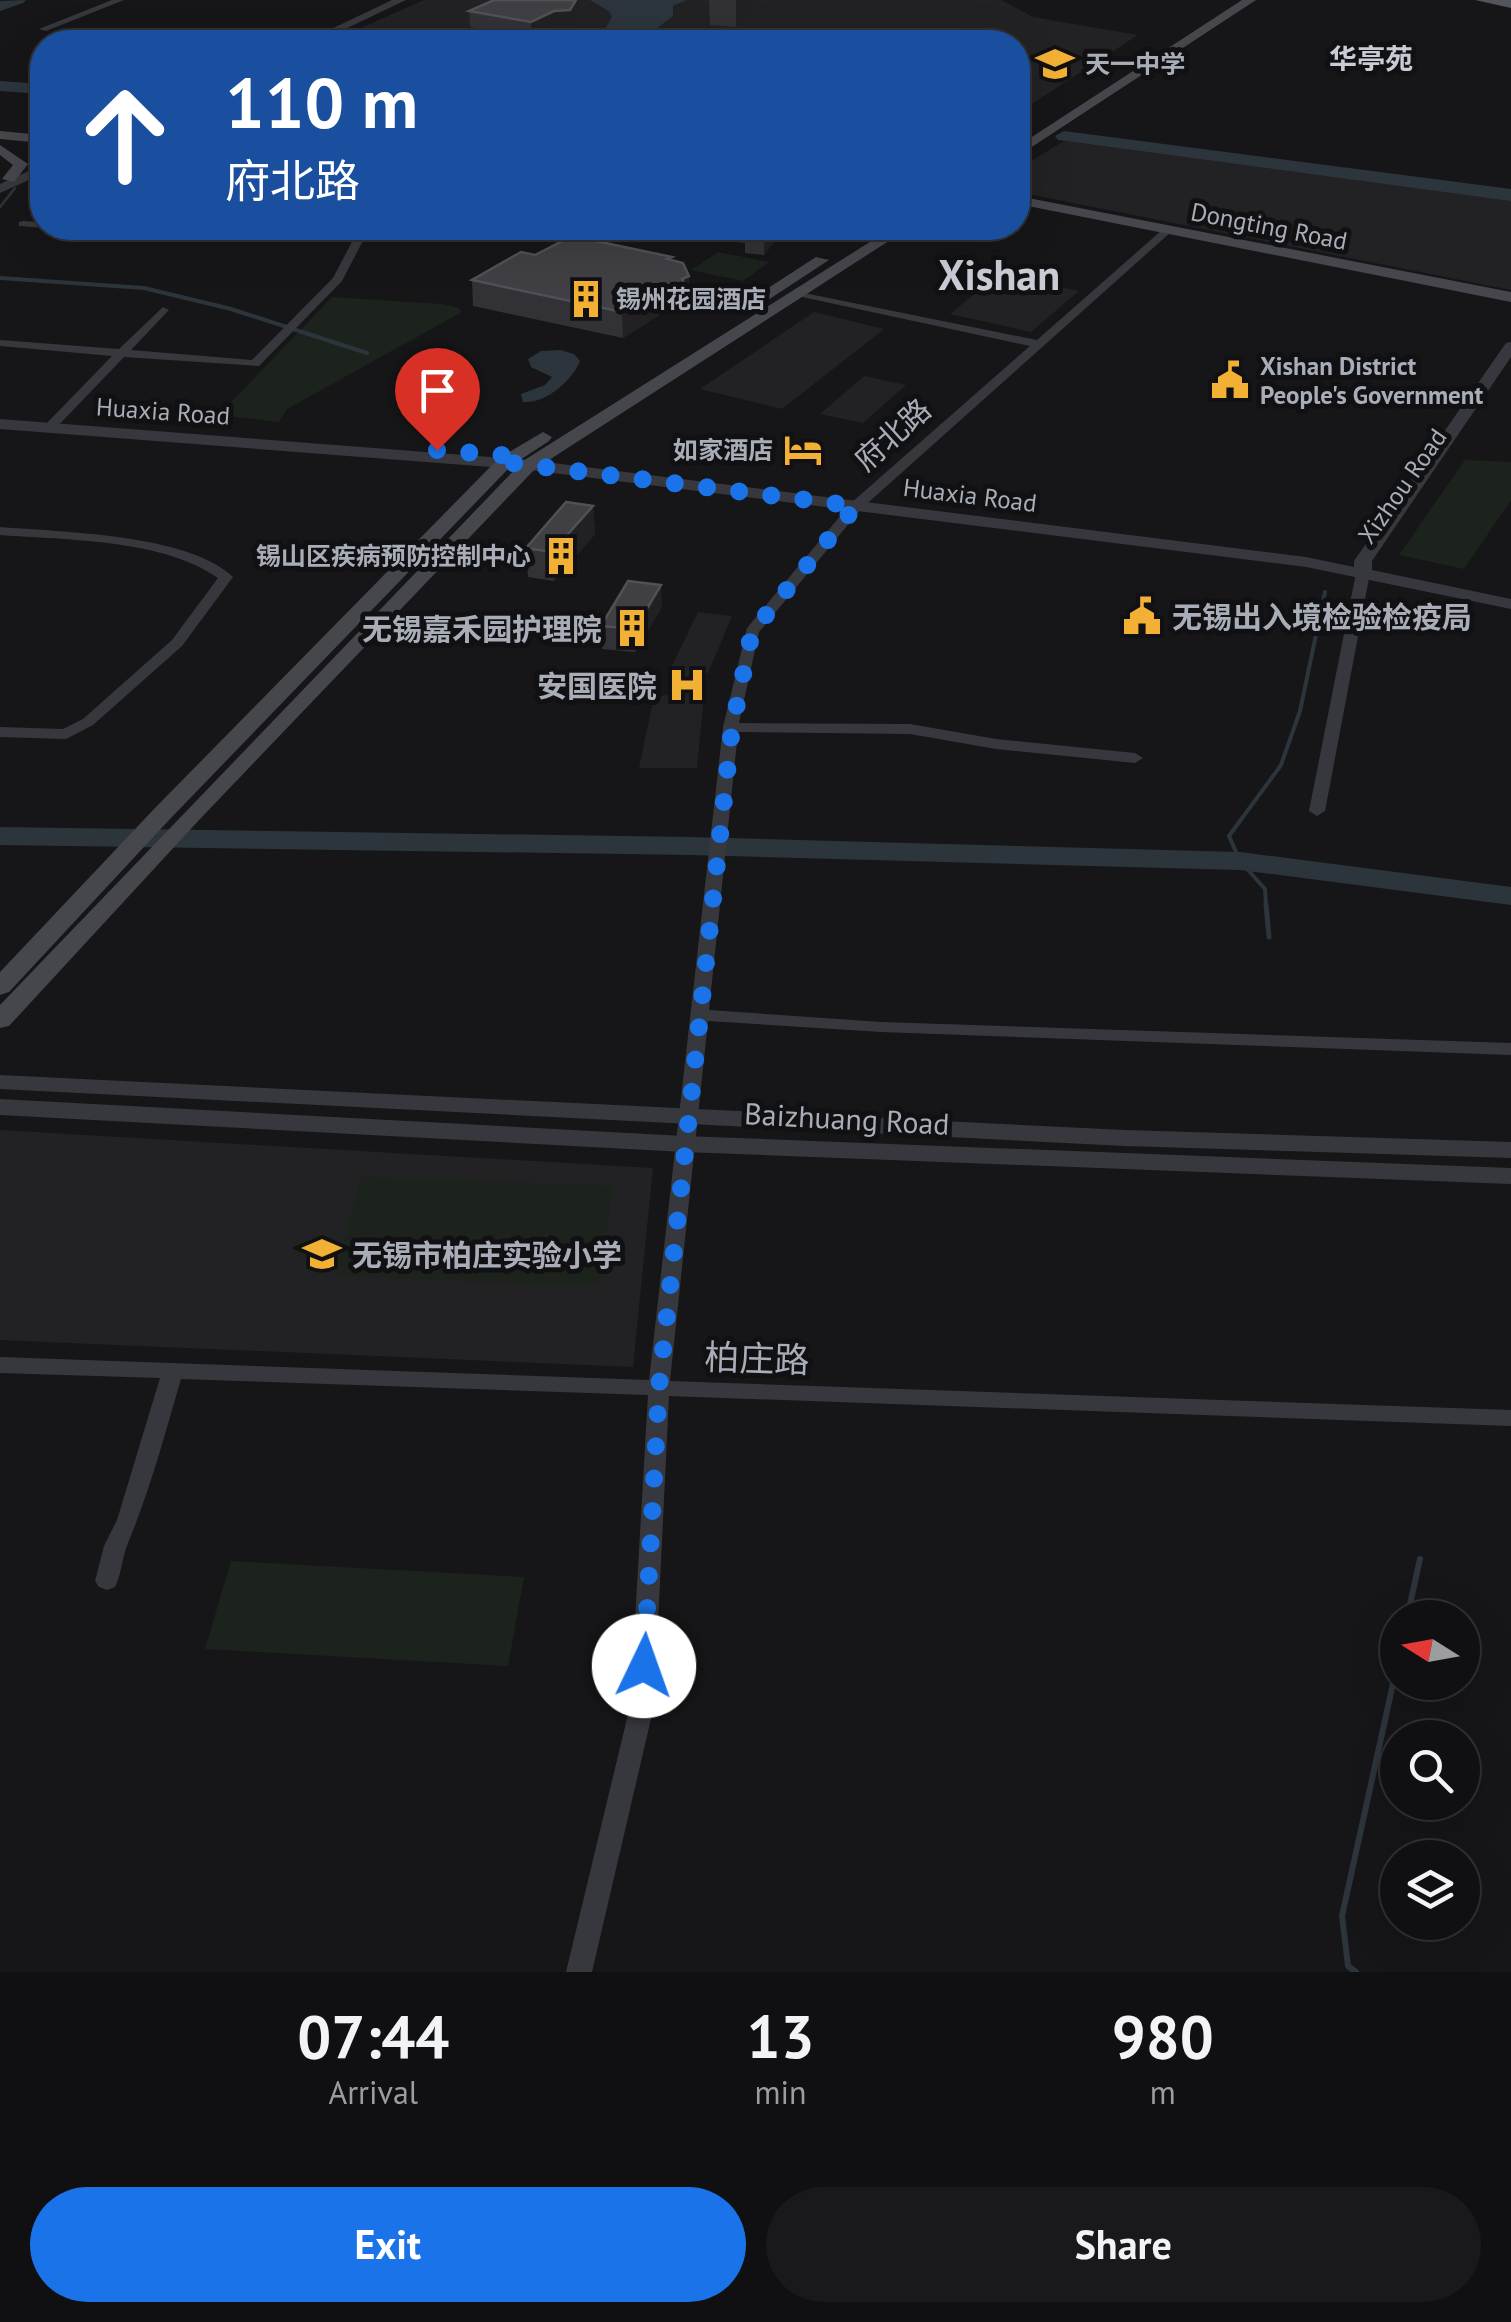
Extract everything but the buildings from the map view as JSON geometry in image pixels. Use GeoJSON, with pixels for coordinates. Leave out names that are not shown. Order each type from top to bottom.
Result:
{"type":"FeatureCollection","features":[{"type":"Feature","properties":{"kind":"main road"},"geometry":{"type":"LineString","coordinates":[[1030,126],[1228,0]]}},
{"type":"Feature","properties":{"kind":"main road"},"geometry":{"type":"LineString","coordinates":[[1030,144],[1250,0]]}},
{"type":"Feature","properties":{"kind":"main road"},"geometry":{"type":"LineString","coordinates":[[1482,0],[1511,4]]}},
{"type":"Feature","properties":{"kind":"main road"},"geometry":{"type":"LineString","coordinates":[[0,136],[30,137]]}},
{"type":"Feature","properties":{"kind":"main road"},"geometry":{"type":"LineString","coordinates":[[0,149],[21,164],[3,184]]}},
{"type":"Feature","properties":{"kind":"main road","name":"Dongting Road"},"geometry":{"type":"LineString","coordinates":[[1030,206],[1511,300]]}},
{"type":"Feature","properties":{"kind":"main road"},"geometry":{"type":"LineString","coordinates":[[0,987],[162,814],[521,461],[854,240]]}},
{"type":"Feature","properties":{"kind":"main road"},"geometry":{"type":"LineString","coordinates":[[0,1020],[521,461],[884,240]]}},
{"type":"Feature","properties":{"kind":"street"},"geometry":{"type":"LineString","coordinates":[[43,29],[120,0]]}},
{"type":"Feature","properties":{"kind":"street"},"geometry":{"type":"LineString","coordinates":[[323,30],[388,0]]}},
{"type":"Feature","properties":{"kind":"street"},"geometry":{"type":"LineString","coordinates":[[336,30],[401,0]]}},
{"type":"Feature","properties":{"kind":"street"},"geometry":{"type":"LineString","coordinates":[[3,184],[30,172]]}},
{"type":"Feature","properties":{"kind":"street"},"geometry":{"type":"LineString","coordinates":[[23,224],[30,224]]}},
{"type":"Feature","properties":{"kind":"street","name":"府北路"},"geometry":{"type":"LineString","coordinates":[[579,1972],[642,1706],[659,1387],[720,820],[732,728],[752,632],[861,502],[1162,234]]}},
{"type":"Feature","properties":{"kind":"street"},"geometry":{"type":"LineString","coordinates":[[0,343],[254,364],[338,280],[359,240]]}},
{"type":"Feature","properties":{"kind":"street"},"geometry":{"type":"LineString","coordinates":[[799,295],[1038,344]]}},
{"type":"Feature","properties":{"kind":"street"},"geometry":{"type":"LineString","coordinates":[[53,423],[163,310]]}},
{"type":"Feature","properties":{"kind":"street","name":"Xizhou Road"},"geometry":{"type":"LineString","coordinates":[[1317,811],[1369,566],[1511,346]]}},
{"type":"Feature","properties":{"kind":"street","name":"Xizhou Road"},"geometry":{"type":"LineString","coordinates":[[1369,566],[1511,371]]}},
{"type":"Feature","properties":{"kind":"street","name":"Huaxia Road"},"geometry":{"type":"LineString","coordinates":[[0,415],[53,423],[521,461],[1306,562],[1369,566],[1511,593]]}},
{"type":"Feature","properties":{"kind":"street","name":"Huaxia Road"},"geometry":{"type":"LineString","coordinates":[[0,424],[53,423]]}},
{"type":"Feature","properties":{"kind":"street"},"geometry":{"type":"LineString","coordinates":[[0,531],[100,540],[166,552],[216,566],[226,577],[177,643],[88,722],[66,734],[0,732]]}},
{"type":"Feature","properties":{"kind":"street","name":"Huaxia Road"},"geometry":{"type":"LineString","coordinates":[[1369,566],[1511,604]]}},
{"type":"Feature","properties":{"kind":"street"},"geometry":{"type":"LineString","coordinates":[[732,728],[910,729],[996,744],[1135,758]]}},
{"type":"Feature","properties":{"kind":"street"},"geometry":{"type":"LineString","coordinates":[[700,1015],[881,1027],[1511,1049]]}},
{"type":"Feature","properties":{"kind":"street","name":"Baizhuang Road"},"geometry":{"type":"LineString","coordinates":[[0,1082],[688,1118],[1511,1150]]}},
{"type":"Feature","properties":{"kind":"street","name":"Baizhuang Road"},"geometry":{"type":"LineString","coordinates":[[0,1106],[684,1144],[1511,1176]]}},
{"type":"Feature","properties":{"kind":"street","name":"柏庄路"},"geometry":{"type":"LineString","coordinates":[[0,1365],[1511,1418]]}},
{"type":"Feature","properties":{"kind":"street"},"geometry":{"type":"LineString","coordinates":[[107,1581],[173,1370]]}},
{"type":"Feature","properties":{"kind":"shaded area","name":"天一中学"},"geometry":{"type":"Polygon","coordinates":[[[424,0],[1001,0],[1033,17],[1138,35],[1030,105],[1030,30],[356,30],[424,0]]]}},
{"type":"Feature","properties":{"kind":"shaded area"},"geometry":{"type":"Polygon","coordinates":[[[590,0],[686,0],[673,6],[673,16],[655,30],[605,30],[612,17],[590,0]]]}},
{"type":"Feature","properties":{"kind":"shaded area"},"geometry":{"type":"Polygon","coordinates":[[[1064,141],[1511,200],[1511,290],[1030,194],[1030,162],[1064,141]]]}},
{"type":"Feature","properties":{"kind":"shaded area"},"geometry":{"type":"Polygon","coordinates":[[[718,252],[769,262],[743,281],[691,270],[718,252]]]}},
{"type":"Feature","properties":{"kind":"shaded area"},"geometry":{"type":"Polygon","coordinates":[[[999,274],[1079,291],[1031,332],[950,314],[999,274]]]}},
{"type":"Feature","properties":{"kind":"shaded area"},"geometry":{"type":"Polygon","coordinates":[[[332,297],[441,304],[462,312],[287,409],[279,422],[219,415],[332,297]]]}},
{"type":"Feature","properties":{"kind":"shaded area"},"geometry":{"type":"Polygon","coordinates":[[[814,312],[884,329],[782,409],[700,389],[814,312]]]}},
{"type":"Feature","properties":{"kind":"shaded area"},"geometry":{"type":"Polygon","coordinates":[[[541,351],[574,354],[580,361],[571,376],[549,395],[523,402],[521,394],[545,385],[552,377],[531,367],[528,359],[541,351]]]}},
{"type":"Feature","properties":{"kind":"shaded area"},"geometry":{"type":"Polygon","coordinates":[[[864,376],[906,385],[863,423],[820,414],[864,376]]]}},
{"type":"Feature","properties":{"kind":"shaded area"},"geometry":{"type":"Polygon","coordinates":[[[1465,460],[1511,462],[1511,500],[1464,569],[1399,555],[1465,460]]]}},
{"type":"Feature","properties":{"kind":"shaded area","name":"安国医院"},"geometry":{"type":"Polygon","coordinates":[[[698,612],[732,616],[708,673],[702,674],[698,696],[704,696],[697,768],[639,768],[654,696],[671,695],[677,671],[670,670],[698,612]]]}},
{"type":"Feature","properties":{"kind":"shaded area","name":"无锡市柏庄实验小学"},"geometry":{"type":"Polygon","coordinates":[[[0,1130],[653,1168],[633,1367],[0,1340],[0,1130]]]}},
{"type":"Feature","properties":{"kind":"shaded area"},"geometry":{"type":"Polygon","coordinates":[[[361,1177],[613,1186],[598,1286],[334,1276],[361,1177]]]}},
{"type":"Feature","properties":{"kind":"shaded area"},"geometry":{"type":"Polygon","coordinates":[[[231,1561],[524,1577],[508,1666],[205,1649],[231,1561]]]}},
{"type":"Feature","properties":{"kind":"waterway"},"geometry":{"type":"LineString","coordinates":[[0,6],[18,0]]}},
{"type":"Feature","properties":{"kind":"waterway"},"geometry":{"type":"LineString","coordinates":[[0,86],[30,88]]}},
{"type":"Feature","properties":{"kind":"waterway"},"geometry":{"type":"LineString","coordinates":[[1064,136],[1511,195]]}},
{"type":"Feature","properties":{"kind":"waterway"},"geometry":{"type":"LineString","coordinates":[[0,207],[15,188]]}},
{"type":"Feature","properties":{"kind":"waterway"},"geometry":{"type":"LineString","coordinates":[[0,278],[144,288],[231,309],[367,353]]}},
{"type":"Feature","properties":{"kind":"waterway"},"geometry":{"type":"LineString","coordinates":[[1266,906],[1265,889],[1240,861],[1229,836],[1281,765],[1300,711],[1325,592]]}},
{"type":"Feature","properties":{"kind":"waterway"},"geometry":{"type":"LineString","coordinates":[[0,836],[691,846],[1240,861],[1511,896]]}},
{"type":"Feature","properties":{"kind":"waterway"},"geometry":{"type":"LineString","coordinates":[[1266,904],[1269,937]]}},
{"type":"Feature","properties":{"kind":"waterway"},"geometry":{"type":"LineString","coordinates":[[1411,1600],[1420,1559]]}},
{"type":"Feature","properties":{"kind":"waterway"},"geometry":{"type":"LineString","coordinates":[[1356,1972],[1348,1966],[1342,1916],[1389,1700]]}},
{"type":"Feature","properties":{"kind":"place","name":"天一中学"},"geometry":{"type":"Point","coordinates":[1055,64]}},
{"type":"Feature","properties":{"kind":"place","name":"锡州花园酒店"},"geometry":{"type":"Point","coordinates":[586,299]}},
{"type":"Feature","properties":{"kind":"place","name":"Xishan District People's Government"},"geometry":{"type":"Point","coordinates":[1230,380]}},
{"type":"Feature","properties":{"kind":"place","name":"如家酒店"},"geometry":{"type":"Point","coordinates":[803,450]}},
{"type":"Feature","properties":{"kind":"place","name":"锡山区疾病预防控制中心"},"geometry":{"type":"Point","coordinates":[561,556]}},
{"type":"Feature","properties":{"kind":"place","name":"无锡出入境检验检疫局"},"geometry":{"type":"Point","coordinates":[1142,616]}},
{"type":"Feature","properties":{"kind":"place","name":"无锡嘉禾园护理院"},"geometry":{"type":"Point","coordinates":[632,628]}},
{"type":"Feature","properties":{"kind":"place","name":"安国医院"},"geometry":{"type":"Point","coordinates":[687,685]}},
{"type":"Feature","properties":{"kind":"place","name":"无锡市柏庄实验小学"},"geometry":{"type":"Point","coordinates":[322,1254]}},
{"type":"Feature","properties":{"kind":"district","name":"华亭苑"},"geometry":{"type":"Point","coordinates":[1371,58]}},
{"type":"Feature","properties":{"kind":"district","name":"Xishan"},"geometry":{"type":"Point","coordinates":[999,274]}},
{"type":"Feature","properties":{"kind":"route"},"geometry":{"type":"LineString","coordinates":[[437,450],[513,456],[504,462],[856,506],[752,632],[732,728],[659,1387],[644,1666]]}}]}
